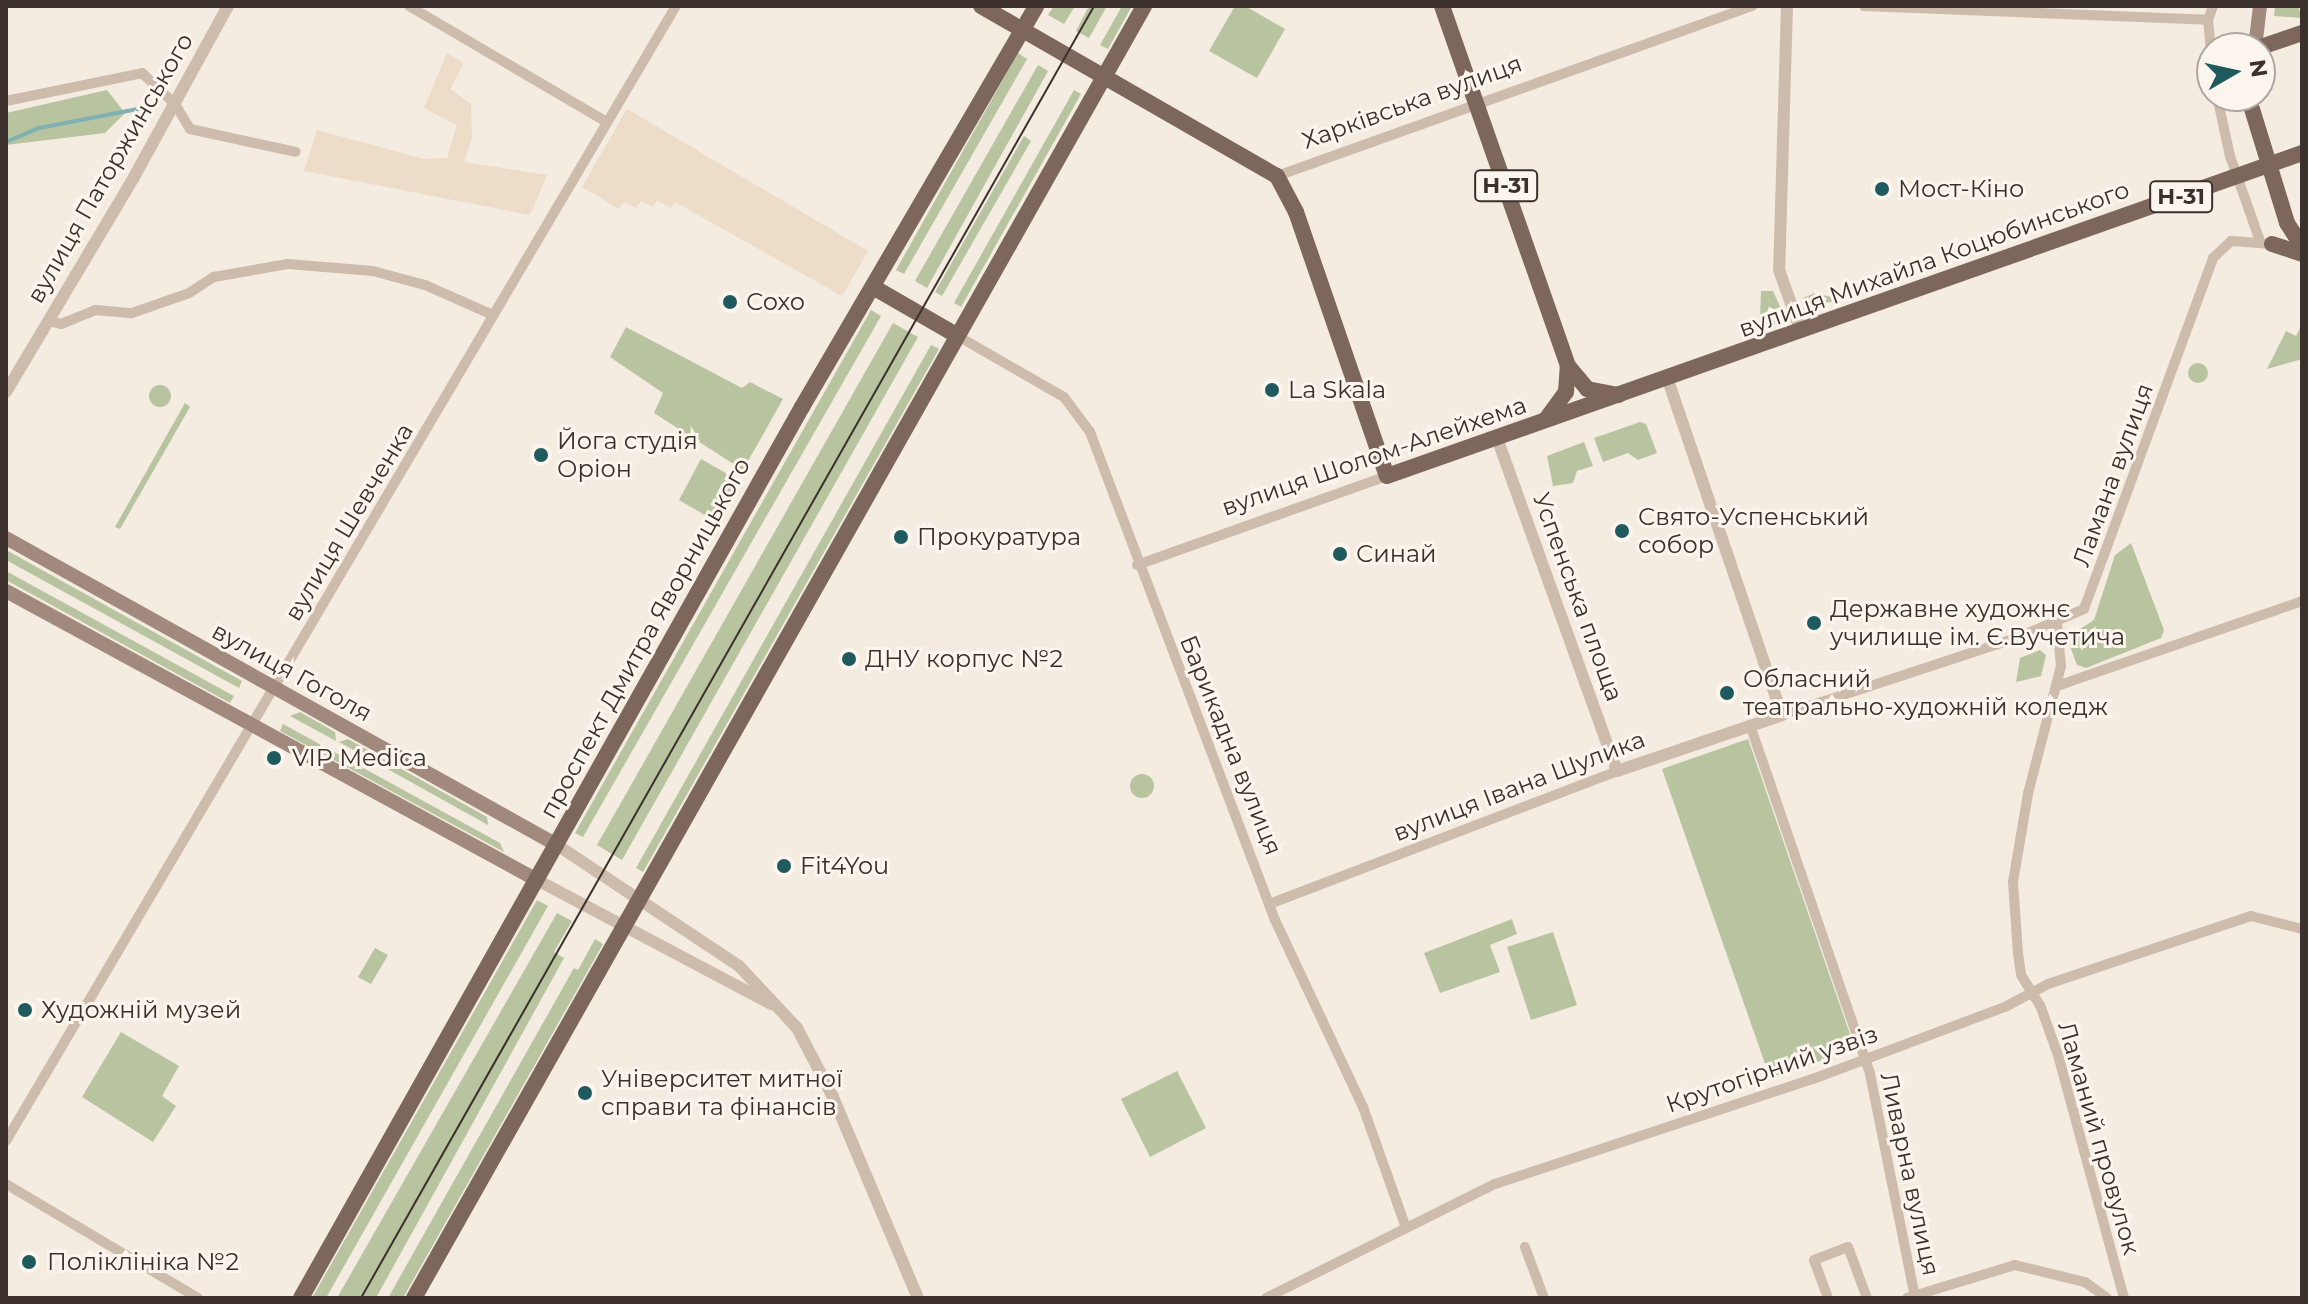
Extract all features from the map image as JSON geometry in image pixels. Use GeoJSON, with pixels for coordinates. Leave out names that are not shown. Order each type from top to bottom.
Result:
{"type":"FeatureCollection","features":[{"type":"Feature","properties":{"kind":"main road"},"geometry":{"type":"LineString","coordinates":[[981,6],[1277,176],[1296,212],[1387,476]]}},
{"type":"Feature","properties":{"kind":"main road","name":"проспект Дмитра Яворницького"},"geometry":{"type":"LineString","coordinates":[[301,1298],[873,287],[1036,6]]}},
{"type":"Feature","properties":{"kind":"main road"},"geometry":{"type":"LineString","coordinates":[[414,1298],[1144,6]]}},
{"type":"Feature","properties":{"kind":"main road","name":"Н-31"},"geometry":{"type":"LineString","coordinates":[[1442,6],[1568,366],[1587,389],[1627,395]]}},
{"type":"Feature","properties":{"kind":"main road"},"geometry":{"type":"LineString","coordinates":[[2258,32],[2260,6]]}},
{"type":"Feature","properties":{"kind":"main road"},"geometry":{"type":"LineString","coordinates":[[2276,42],[2302,33]]}},
{"type":"Feature","properties":{"kind":"main road"},"geometry":{"type":"LineString","coordinates":[[2255,112],[2287,223],[2302,246]]}},
{"type":"Feature","properties":{"kind":"main road","name":"вулиця Михайла Коцюбинського"},"geometry":{"type":"LineString","coordinates":[[1627,395],[2302,153]]}},
{"type":"Feature","properties":{"kind":"main road"},"geometry":{"type":"LineString","coordinates":[[2266,242],[2286,235],[2287,223]]}},
{"type":"Feature","properties":{"kind":"main road"},"geometry":{"type":"LineString","coordinates":[[2266,242],[2302,254]]}},
{"type":"Feature","properties":{"kind":"main road"},"geometry":{"type":"LineString","coordinates":[[873,287],[956,335]]}},
{"type":"Feature","properties":{"kind":"main road"},"geometry":{"type":"LineString","coordinates":[[1537,424],[1559,407],[1568,366]]}},
{"type":"Feature","properties":{"kind":"main road","name":"вулиця Шолом-Алейхема"},"geometry":{"type":"LineString","coordinates":[[1387,476],[1627,395]]}},
{"type":"Feature","properties":{"kind":"main road","name":"вулиця Гоголя"},"geometry":{"type":"LineString","coordinates":[[6,538],[557,845]]}},
{"type":"Feature","properties":{"kind":"main road"},"geometry":{"type":"LineString","coordinates":[[6,591],[537,880]]}},
{"type":"Feature","properties":{"kind":"street","name":"вулиця Паторжинського"},"geometry":{"type":"LineString","coordinates":[[6,392],[175,104],[228,6]]}},
{"type":"Feature","properties":{"kind":"street"},"geometry":{"type":"LineString","coordinates":[[409,6],[605,121]]}},
{"type":"Feature","properties":{"kind":"street","name":"вулиця Шевченка"},"geometry":{"type":"LineString","coordinates":[[6,1141],[605,121],[676,6]]}},
{"type":"Feature","properties":{"kind":"street","name":"Харківська вулиця"},"geometry":{"type":"LineString","coordinates":[[1277,176],[1752,6]]}},
{"type":"Feature","properties":{"kind":"street"},"geometry":{"type":"LineString","coordinates":[[1787,6],[1779,270],[1801,331]]}},
{"type":"Feature","properties":{"kind":"street"},"geometry":{"type":"LineString","coordinates":[[1864,6],[2208,20]]}},
{"type":"Feature","properties":{"kind":"street"},"geometry":{"type":"LineString","coordinates":[[2209,32],[2208,20],[2213,6]]}},
{"type":"Feature","properties":{"kind":"street"},"geometry":{"type":"LineString","coordinates":[[6,101],[142,73],[175,104],[190,129],[296,152]]}},
{"type":"Feature","properties":{"kind":"street"},"geometry":{"type":"LineString","coordinates":[[2221,112],[2233,165],[2266,242]]}},
{"type":"Feature","properties":{"kind":"street","name":"Ламана вулиця"},"geometry":{"type":"LineString","coordinates":[[1782,715],[2078,615],[2089,603],[2213,258],[2231,241],[2266,242]]}},
{"type":"Feature","properties":{"kind":"street"},"geometry":{"type":"LineString","coordinates":[[48,321],[61,324],[95,310],[132,313],[189,293],[214,277],[288,264],[373,271],[418,282],[493,315]]}},
{"type":"Feature","properties":{"kind":"street","name":"Барикадна вулиця"},"geometry":{"type":"LineString","coordinates":[[956,335],[1064,397],[1090,432],[1137,565],[1293,960],[1363,1107],[1405,1225]]}},
{"type":"Feature","properties":{"kind":"street"},"geometry":{"type":"LineString","coordinates":[[1668,380],[1782,715]]}},
{"type":"Feature","properties":{"kind":"street","name":"Успенська площа"},"geometry":{"type":"LineString","coordinates":[[1497,438],[1617,771]]}},
{"type":"Feature","properties":{"kind":"street","name":"вулиця Шолом-Алейхема"},"geometry":{"type":"LineString","coordinates":[[1137,565],[1387,476]]}},
{"type":"Feature","properties":{"kind":"street"},"geometry":{"type":"LineString","coordinates":[[2057,686],[2302,601]]}},
{"type":"Feature","properties":{"kind":"street"},"geometry":{"type":"LineString","coordinates":[[2029,992],[2018,953],[2013,882],[2028,794],[2057,686],[2057,624]]}},
{"type":"Feature","properties":{"kind":"street","name":"вулиця Івана Шулика"},"geometry":{"type":"LineString","coordinates":[[1272,903],[1617,771],[1782,715]]}},
{"type":"Feature","properties":{"kind":"street"},"geometry":{"type":"LineString","coordinates":[[1750,725],[1865,1059]]}},
{"type":"Feature","properties":{"kind":"street"},"geometry":{"type":"LineString","coordinates":[[557,845],[739,966],[779,1008],[820,1068],[918,1298]]}},
{"type":"Feature","properties":{"kind":"street"},"geometry":{"type":"LineString","coordinates":[[537,880],[779,1008]]}},
{"type":"Feature","properties":{"kind":"street","name":"Крутогірний узвіз"},"geometry":{"type":"LineString","coordinates":[[1266,1298],[1405,1225],[1495,1184],[1865,1059],[2005,1007],[2029,992],[2251,916],[2302,929]]}},
{"type":"Feature","properties":{"kind":"street","name":"Ламаний провулок"},"geometry":{"type":"LineString","coordinates":[[2029,992],[2040,1005],[2058,1055],[2124,1298]]}},
{"type":"Feature","properties":{"kind":"street","name":"Ливарна вулиця"},"geometry":{"type":"LineString","coordinates":[[1865,1059],[1912,1297]]}},
{"type":"Feature","properties":{"kind":"street"},"geometry":{"type":"LineString","coordinates":[[6,1184],[198,1298]]}},
{"type":"Feature","properties":{"kind":"street"},"geometry":{"type":"LineString","coordinates":[[1525,1247],[1544,1298]]}},
{"type":"Feature","properties":{"kind":"street"},"geometry":{"type":"LineString","coordinates":[[1828,1298],[1814,1260],[1848,1247],[1867,1298]]}},
{"type":"Feature","properties":{"kind":"street"},"geometry":{"type":"LineString","coordinates":[[1912,1297],[2015,1265],[2085,1282],[2107,1298]]}},
{"type":"Feature","properties":{"kind":"green space"},"geometry":{"type":"Polygon","coordinates":[[[1054,6],[1075,6],[1064,24],[1048,15],[1054,6]]]}},
{"type":"Feature","properties":{"kind":"green space"},"geometry":{"type":"Polygon","coordinates":[[[1089,6],[1107,6],[1089,38],[1076,31],[1089,6]]]}},
{"type":"Feature","properties":{"kind":"green space"},"geometry":{"type":"Polygon","coordinates":[[[1122,6],[1132,6],[1108,49],[1100,45],[1122,6]]]}},
{"type":"Feature","properties":{"kind":"green space"},"geometry":{"type":"Polygon","coordinates":[[[1235,6],[1245,6],[1285,29],[1257,78],[1209,51],[1235,6]]]}},
{"type":"Feature","properties":{"kind":"green space"},"geometry":{"type":"Polygon","coordinates":[[[2275,6],[2298,6],[2302,18],[2274,16],[2275,6]]]}},
{"type":"Feature","properties":{"kind":"green space"},"geometry":{"type":"Polygon","coordinates":[[[1018,53],[1027,59],[904,274],[896,270],[1018,53]]]}},
{"type":"Feature","properties":{"kind":"green space"},"geometry":{"type":"Polygon","coordinates":[[[1038,65],[1048,71],[927,288],[915,281],[1038,65]]]}},
{"type":"Feature","properties":{"kind":"green space"},"geometry":{"type":"Polygon","coordinates":[[[107,90],[125,113],[105,133],[6,145],[6,113],[107,90]]]}},
{"type":"Feature","properties":{"kind":"green space"},"geometry":{"type":"Polygon","coordinates":[[[1074,90],[1081,94],[961,307],[954,303],[1074,90]]]}},
{"type":"Feature","properties":{"kind":"green space"},"geometry":{"type":"Polygon","coordinates":[[[1024,136],[1031,141],[942,296],[935,292],[1024,136]]]}},
{"type":"Feature","properties":{"kind":"green space"},"geometry":{"type":"Polygon","coordinates":[[[1761,291],[1773,291],[1786,320],[1749,334],[1760,319],[1761,291]]]}},
{"type":"Feature","properties":{"kind":"green space"},"geometry":{"type":"Polygon","coordinates":[[[1815,293],[1835,298],[1836,301],[1807,306],[1803,298],[1815,293]]]}},
{"type":"Feature","properties":{"kind":"green space"},"geometry":{"type":"Polygon","coordinates":[[[871,310],[881,316],[583,837],[575,833],[871,310]]]}},
{"type":"Feature","properties":{"kind":"green space"},"geometry":{"type":"Polygon","coordinates":[[[893,323],[918,337],[622,860],[597,845],[893,323]]]}},
{"type":"Feature","properties":{"kind":"green space"},"geometry":{"type":"Polygon","coordinates":[[[2302,324],[2302,359],[2267,369],[2286,331],[2296,336],[2302,324]]]}},
{"type":"Feature","properties":{"kind":"green space"},"geometry":{"type":"Polygon","coordinates":[[[626,327],[742,388],[750,382],[783,399],[743,470],[654,413],[663,393],[610,357],[626,327]]]}},
{"type":"Feature","properties":{"kind":"green space"},"geometry":{"type":"Polygon","coordinates":[[[931,345],[939,349],[643,872],[636,868],[931,345]]]}},
{"type":"Feature","properties":{"kind":"green space"},"geometry":{"type":"Polygon","coordinates":[[[2194,363],[2202,363],[2208,373],[2202,383],[2194,383],[2188,377],[2188,369],[2194,363]]]}},
{"type":"Feature","properties":{"kind":"green space"},"geometry":{"type":"Polygon","coordinates":[[[160,385],[168,388],[171,396],[168,404],[160,407],[152,404],[149,396],[152,388],[160,385]]]}},
{"type":"Feature","properties":{"kind":"green space"},"geometry":{"type":"Polygon","coordinates":[[[185,403],[190,407],[120,529],[115,527],[185,403]]]}},
{"type":"Feature","properties":{"kind":"green space"},"geometry":{"type":"Polygon","coordinates":[[[1640,422],[1646,424],[1657,453],[1638,460],[1628,453],[1603,462],[1594,438],[1640,422]]]}},
{"type":"Feature","properties":{"kind":"green space"},"geometry":{"type":"Polygon","coordinates":[[[1584,442],[1593,466],[1577,471],[1573,483],[1553,486],[1547,456],[1584,442]]]}},
{"type":"Feature","properties":{"kind":"green space"},"geometry":{"type":"Polygon","coordinates":[[[701,459],[738,480],[715,521],[679,500],[701,459]]]}},
{"type":"Feature","properties":{"kind":"green space"},"geometry":{"type":"Polygon","coordinates":[[[2131,543],[2164,630],[2161,638],[2086,668],[2077,665],[2070,646],[2074,633],[2094,620],[2115,555],[2131,543]]]}},
{"type":"Feature","properties":{"kind":"green space"},"geometry":{"type":"Polygon","coordinates":[[[6,550],[242,681],[239,688],[6,560],[6,550]]]}},
{"type":"Feature","properties":{"kind":"green space"},"geometry":{"type":"Polygon","coordinates":[[[6,571],[234,696],[230,703],[6,580],[6,571]]]}},
{"type":"Feature","properties":{"kind":"green space"},"geometry":{"type":"Polygon","coordinates":[[[2040,650],[2046,655],[2041,676],[2016,682],[2020,658],[2040,650]]]}},
{"type":"Feature","properties":{"kind":"green space"},"geometry":{"type":"Polygon","coordinates":[[[300,712],[335,732],[336,741],[290,716],[300,712]]]}},
{"type":"Feature","properties":{"kind":"green space"},"geometry":{"type":"Polygon","coordinates":[[[283,724],[500,843],[504,852],[280,731],[283,724]]]}},
{"type":"Feature","properties":{"kind":"green space"},"geometry":{"type":"Polygon","coordinates":[[[348,739],[487,817],[488,825],[339,742],[348,739]]]}},
{"type":"Feature","properties":{"kind":"green space"},"geometry":{"type":"Polygon","coordinates":[[[1748,739],[1855,1049],[1770,1078],[1662,769],[1748,739]]]}},
{"type":"Feature","properties":{"kind":"green space"},"geometry":{"type":"Polygon","coordinates":[[[1142,774],[1151,777],[1154,786],[1151,795],[1142,798],[1133,795],[1130,786],[1133,777],[1142,774]]]}},
{"type":"Feature","properties":{"kind":"green space"},"geometry":{"type":"Polygon","coordinates":[[[537,900],[548,906],[326,1298],[312,1298],[537,900]]]}},
{"type":"Feature","properties":{"kind":"green space"},"geometry":{"type":"Polygon","coordinates":[[[557,913],[572,921],[554,952],[564,958],[376,1298],[337,1298],[557,913]]]}},
{"type":"Feature","properties":{"kind":"green space"},"geometry":{"type":"Polygon","coordinates":[[[1512,919],[1517,934],[1490,945],[1500,972],[1440,993],[1424,953],[1512,919]]]}},
{"type":"Feature","properties":{"kind":"green space"},"geometry":{"type":"Polygon","coordinates":[[[1553,932],[1577,1005],[1531,1020],[1507,947],[1553,932]]]}},
{"type":"Feature","properties":{"kind":"green space"},"geometry":{"type":"Polygon","coordinates":[[[595,939],[603,944],[403,1298],[388,1298],[574,968],[578,970],[595,939]]]}},
{"type":"Feature","properties":{"kind":"green space"},"geometry":{"type":"Polygon","coordinates":[[[375,948],[388,955],[371,984],[358,977],[375,948]]]}},
{"type":"Feature","properties":{"kind":"green space"},"geometry":{"type":"Polygon","coordinates":[[[121,1032],[179,1066],[162,1096],[176,1106],[153,1142],[82,1097],[121,1032]]]}},
{"type":"Feature","properties":{"kind":"green space"},"geometry":{"type":"Polygon","coordinates":[[[1177,1071],[1206,1128],[1150,1157],[1121,1099],[1177,1071]]]}},
{"type":"Feature","properties":{"kind":"shaded area"},"geometry":{"type":"Polygon","coordinates":[[[447,53],[464,63],[450,89],[471,104],[472,138],[464,162],[547,175],[530,215],[304,171],[317,130],[424,159],[447,158],[457,125],[424,108],[447,53]]]}},
{"type":"Feature","properties":{"kind":"shaded area"},"geometry":{"type":"Polygon","coordinates":[[[627,109],[868,251],[842,296],[675,202],[671,208],[657,200],[653,207],[641,201],[636,208],[624,202],[619,209],[582,187],[627,109]]]}},
{"type":"Feature","properties":{"kind":"waterway"},"geometry":{"type":"LineString","coordinates":[[6,142],[39,128],[143,108]]}},
{"type":"Feature","properties":{"kind":"tram line"},"geometry":{"type":"LineString","coordinates":[[361,1298],[1094,6]]}},
{"type":"Feature","properties":{"kind":"place","name":"Мост-Кіно"},"geometry":{"type":"Point","coordinates":[1882,189]}},
{"type":"Feature","properties":{"kind":"place","name":"Сохо"},"geometry":{"type":"Point","coordinates":[730,302]}},
{"type":"Feature","properties":{"kind":"place","name":"La Skala"},"geometry":{"type":"Point","coordinates":[1272,390]}},
{"type":"Feature","properties":{"kind":"place","name":"Йога студія Оріон"},"geometry":{"type":"Point","coordinates":[541,455]}},
{"type":"Feature","properties":{"kind":"place","name":"Свято-Успенський собор"},"geometry":{"type":"Point","coordinates":[1622,531]}},
{"type":"Feature","properties":{"kind":"place","name":"Прокуратура"},"geometry":{"type":"Point","coordinates":[901,537]}},
{"type":"Feature","properties":{"kind":"place","name":"Синай"},"geometry":{"type":"Point","coordinates":[1340,554]}},
{"type":"Feature","properties":{"kind":"place","name":"Державне художнє училище ім. Є.Вучетича"},"geometry":{"type":"Point","coordinates":[1814,623]}},
{"type":"Feature","properties":{"kind":"place","name":"ДНУ корпус №2"},"geometry":{"type":"Point","coordinates":[849,659]}},
{"type":"Feature","properties":{"kind":"place","name":"Обласний театрально-художній коледж"},"geometry":{"type":"Point","coordinates":[1727,693]}},
{"type":"Feature","properties":{"kind":"place","name":"VIP Medica"},"geometry":{"type":"Point","coordinates":[274,758]}},
{"type":"Feature","properties":{"kind":"place","name":"Fit4You"},"geometry":{"type":"Point","coordinates":[784,866]}},
{"type":"Feature","properties":{"kind":"place","name":"Художній музей"},"geometry":{"type":"Point","coordinates":[25,1010]}},
{"type":"Feature","properties":{"kind":"place","name":"Університет митної справи та фінансів"},"geometry":{"type":"Point","coordinates":[585,1093]}},
{"type":"Feature","properties":{"kind":"place","name":"Поліклініка №2"},"geometry":{"type":"Point","coordinates":[29,1262]}}]}
